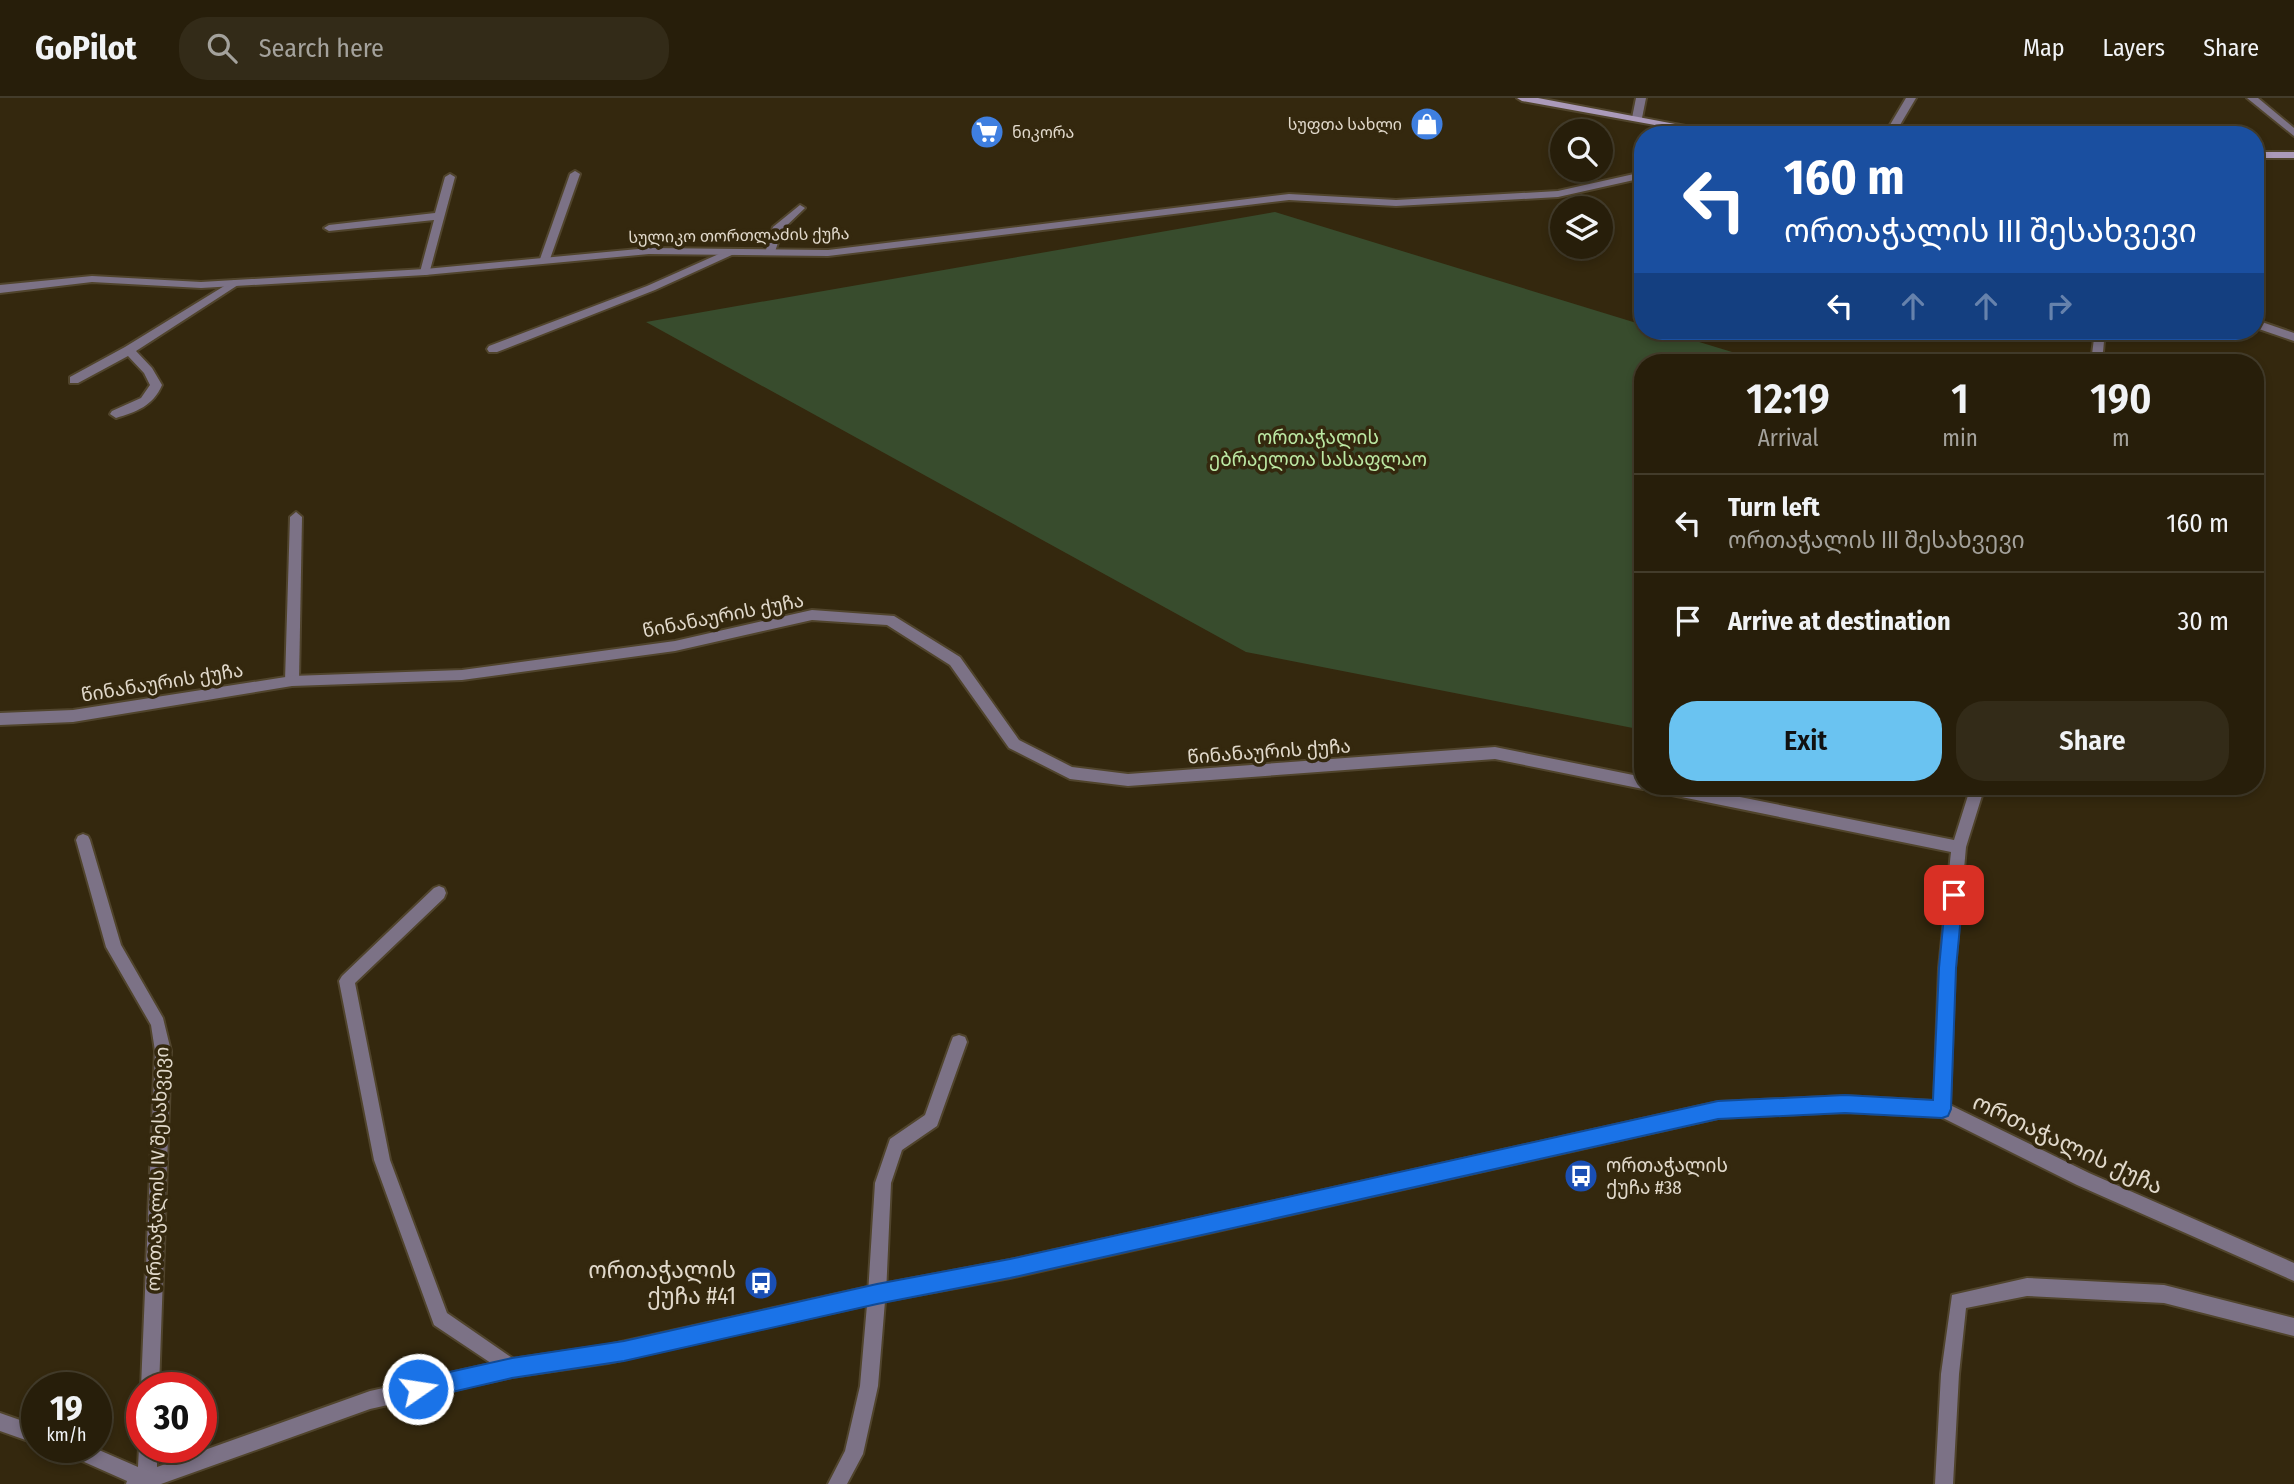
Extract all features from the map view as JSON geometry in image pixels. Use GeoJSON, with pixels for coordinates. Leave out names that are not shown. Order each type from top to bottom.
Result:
{"type":"FeatureCollection","features":[{"type":"Feature","properties":{"kind":"main road"},"geometry":{"type":"LineString","coordinates":[[1522,98],[1672,126]]}},
{"type":"Feature","properties":{"kind":"main road"},"geometry":{"type":"LineString","coordinates":[[2264,155],[2294,155]]}},
{"type":"Feature","properties":{"kind":"street"},"geometry":{"type":"LineString","coordinates":[[1637,118],[1641,98]]}},
{"type":"Feature","properties":{"kind":"street"},"geometry":{"type":"LineString","coordinates":[[1894,126],[1911,98]]}},
{"type":"Feature","properties":{"kind":"street"},"geometry":{"type":"LineString","coordinates":[[2252,98],[2294,133]]}},
{"type":"Feature","properties":{"kind":"street"},"geometry":{"type":"LineString","coordinates":[[545,259],[575,174]]}},
{"type":"Feature","properties":{"kind":"street"},"geometry":{"type":"LineString","coordinates":[[425,272],[450,177]]}},
{"type":"Feature","properties":{"kind":"street","name":"სულიკო თორთლაძის ქუჩა"},"geometry":{"type":"LineString","coordinates":[[0,289],[92,279],[201,285],[425,272],[649,251],[828,253],[1289,197],[1396,203],[1558,194],[1634,177]]}},
{"type":"Feature","properties":{"kind":"street"},"geometry":{"type":"LineString","coordinates":[[770,253],[778,229],[800,208]]}},
{"type":"Feature","properties":{"kind":"street"},"geometry":{"type":"LineString","coordinates":[[329,228],[440,216]]}},
{"type":"Feature","properties":{"kind":"street"},"geometry":{"type":"LineString","coordinates":[[493,349],[651,288],[730,252]]}},
{"type":"Feature","properties":{"kind":"street"},"geometry":{"type":"LineString","coordinates":[[74,380],[129,350],[234,283]]}},
{"type":"Feature","properties":{"kind":"street"},"geometry":{"type":"LineString","coordinates":[[2264,327],[2294,337]]}},
{"type":"Feature","properties":{"kind":"street"},"geometry":{"type":"LineString","coordinates":[[116,414],[142,404],[153,395],[156,385],[148,371],[129,350]]}},
{"type":"Feature","properties":{"kind":"street"},"geometry":{"type":"LineString","coordinates":[[292,681],[296,517]]}},
{"type":"Feature","properties":{"kind":"street","name":"წინანაურის ქუჩა"},"geometry":{"type":"LineString","coordinates":[[0,719],[73,716],[292,681],[462,675],[674,646],[812,615],[890,620],[955,661],[1014,744],[1070,774],[1128,780],[1495,753],[1634,781]]}},
{"type":"Feature","properties":{"kind":"street"},"geometry":{"type":"LineString","coordinates":[[1702,795],[1959,847]]}},
{"type":"Feature","properties":{"kind":"street"},"geometry":{"type":"LineString","coordinates":[[1942,1109],[1947,968],[1959,847],[1975,795]]}},
{"type":"Feature","properties":{"kind":"street","name":"ორთაჭალის IV შესახვევი"},"geometry":{"type":"LineString","coordinates":[[83,841],[114,947],[158,1023],[163,1051],[151,1372]]}},
{"type":"Feature","properties":{"kind":"street"},"geometry":{"type":"LineString","coordinates":[[439,893],[347,981],[382,1160],[440,1320],[512,1368]]}},
{"type":"Feature","properties":{"kind":"street"},"geometry":{"type":"LineString","coordinates":[[837,1484],[854,1454],[869,1386],[883,1183],[896,1146],[931,1120],[959,1042]]}},
{"type":"Feature","properties":{"kind":"street","name":"ორთაჭალის ქუჩა"},"geometry":{"type":"LineString","coordinates":[[141,1482],[370,1400],[512,1368],[629,1350],[877,1294],[1010,1269],[1718,1110],[1845,1104],[1942,1109],[2083,1179],[2294,1272]]}},
{"type":"Feature","properties":{"kind":"street"},"geometry":{"type":"LineString","coordinates":[[1944,1484],[1950,1374],[1958,1301],[2027,1286],[2164,1294],[2294,1327]]}},
{"type":"Feature","properties":{"kind":"street"},"geometry":{"type":"LineString","coordinates":[[0,1422],[21,1429]]}},
{"type":"Feature","properties":{"kind":"street"},"geometry":{"type":"LineString","coordinates":[[102,1463],[141,1482],[145,1463]]}},
{"type":"Feature","properties":{"kind":"green space","name":"ორთაჭალის ებრაელთა სასაფლაო"},"geometry":{"type":"Polygon","coordinates":[[[1275,212],[1634,322],[1634,340],[1693,340],[1739,354],[1634,354],[1634,728],[1246,652],[646,322],[1275,212]]]}},
{"type":"Feature","properties":{"kind":"place","name":"სუფთა სახლი"},"geometry":{"type":"Point","coordinates":[1427,124]}},
{"type":"Feature","properties":{"kind":"place","name":"ნიკორა"},"geometry":{"type":"Point","coordinates":[987,132]}},
{"type":"Feature","properties":{"kind":"place","name":"ორთაჭალის ქუჩა #38"},"geometry":{"type":"Point","coordinates":[1581,1176]}},
{"type":"Feature","properties":{"kind":"place","name":"ორთაჭალის ქუჩა #41"},"geometry":{"type":"Point","coordinates":[761,1283]}},
{"type":"Feature","properties":{"kind":"route"},"geometry":{"type":"LineString","coordinates":[[418,1389],[512,1368],[624,1351],[877,1294],[1010,1269],[1718,1110],[1845,1104],[1942,1109],[1947,968],[1954,895]]}}]}
